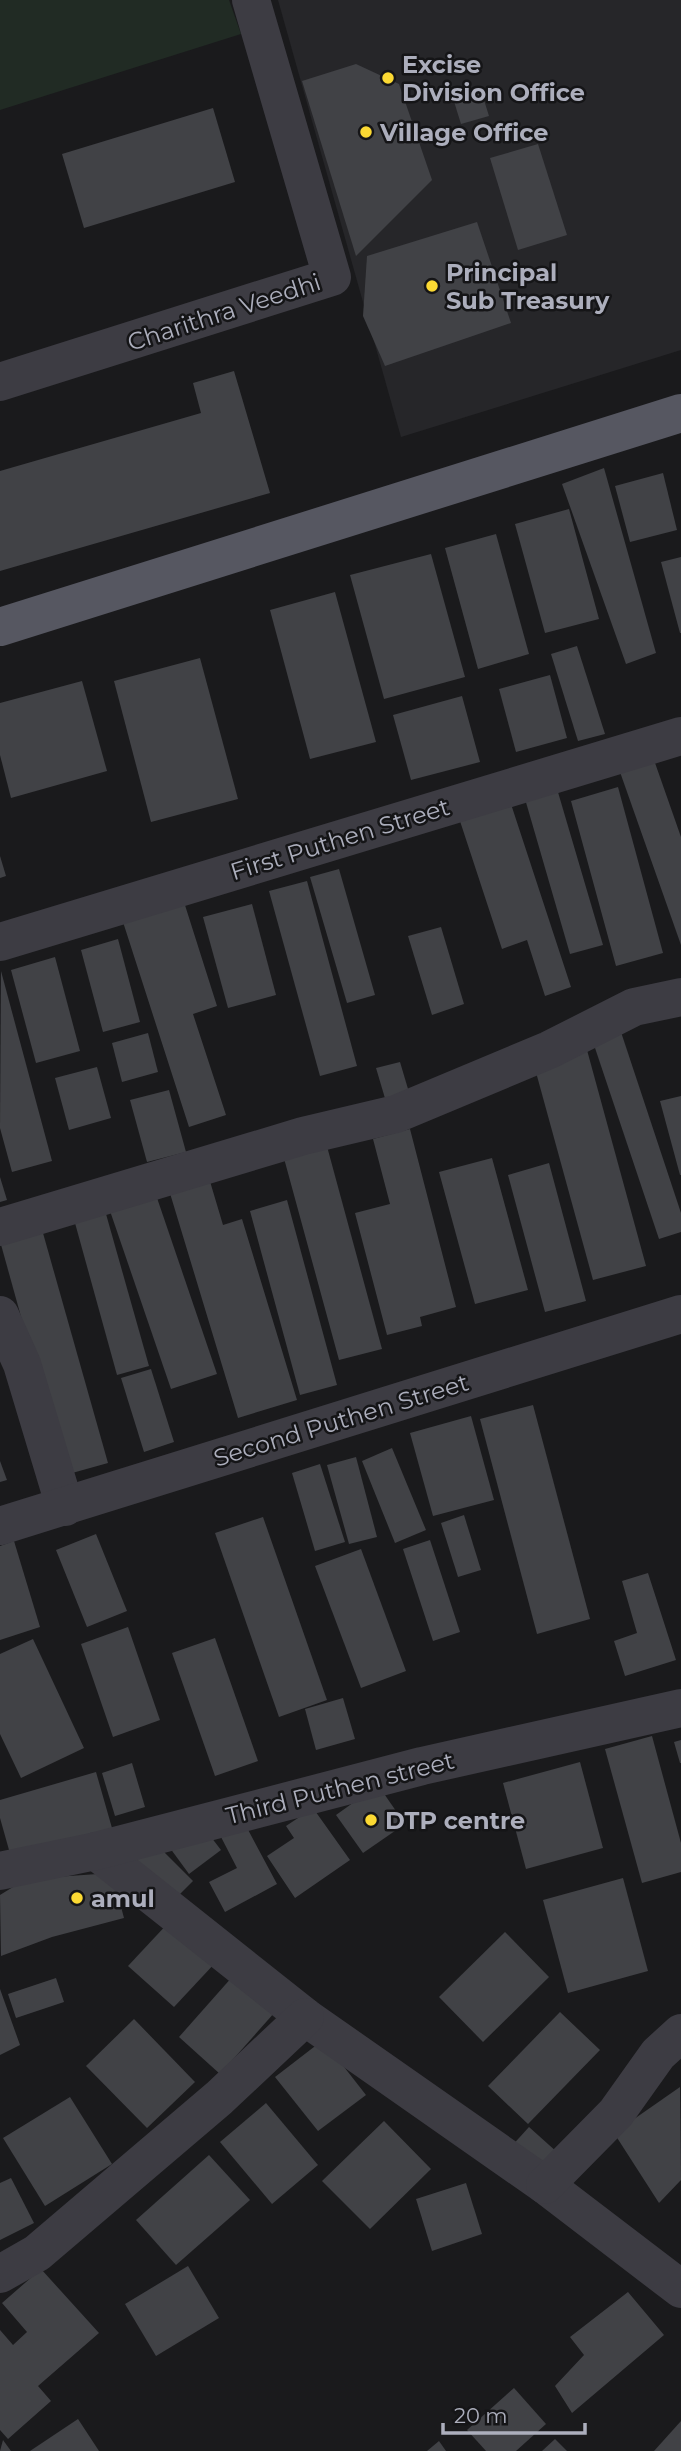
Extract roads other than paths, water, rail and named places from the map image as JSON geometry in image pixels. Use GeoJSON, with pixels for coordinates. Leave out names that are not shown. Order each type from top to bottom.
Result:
{"type":"FeatureCollection","features":[{"type":"Feature","properties":{"kind":"main road"},"geometry":{"type":"LineString","coordinates":[[0,627],[681,413]]}},
{"type":"Feature","properties":{"kind":"street","name":"Charithra Veedhi"},"geometry":{"type":"LineString","coordinates":[[0,382],[332,277],[251,0]]}},
{"type":"Feature","properties":{"kind":"street","name":"First Puthen Street"},"geometry":{"type":"LineString","coordinates":[[0,942],[681,736]]}},
{"type":"Feature","properties":{"kind":"street"},"geometry":{"type":"LineString","coordinates":[[0,1227],[303,1136],[396,1114],[549,1050],[634,1007],[681,998]]}},
{"type":"Feature","properties":{"kind":"street","name":"Second Puthen Street"},"geometry":{"type":"LineString","coordinates":[[0,1526],[681,1314]]}},
{"type":"Feature","properties":{"kind":"street"},"geometry":{"type":"LineString","coordinates":[[0,1315],[22,1364],[65,1507]]}},
{"type":"Feature","properties":{"kind":"street","name":"Third Puthen street"},"geometry":{"type":"LineString","coordinates":[[0,1871],[96,1851],[422,1766],[681,1707]]}},
{"type":"Feature","properties":{"kind":"street"},"geometry":{"type":"LineString","coordinates":[[96,1851],[305,2017],[545,2185],[681,2289]]}},
{"type":"Feature","properties":{"kind":"street"},"geometry":{"type":"LineString","coordinates":[[0,2274],[37,2253],[219,2098],[305,2017]]}},
{"type":"Feature","properties":{"kind":"street"},"geometry":{"type":"LineString","coordinates":[[545,2185],[616,2113],[658,2054],[681,2033]]}},
{"type":"Feature","properties":{"kind":"place","name":"Excise Division Office"},"geometry":{"type":"Point","coordinates":[388,78]}},
{"type":"Feature","properties":{"kind":"place","name":"Village Office"},"geometry":{"type":"Point","coordinates":[366,132]}},
{"type":"Feature","properties":{"kind":"place","name":"Principal Sub Treasury"},"geometry":{"type":"Point","coordinates":[432,286]}},
{"type":"Feature","properties":{"kind":"place","name":"DTP centre"},"geometry":{"type":"Point","coordinates":[371,1820]}},
{"type":"Feature","properties":{"kind":"place","name":"amul"},"geometry":{"type":"Point","coordinates":[77,1898]}}]}
